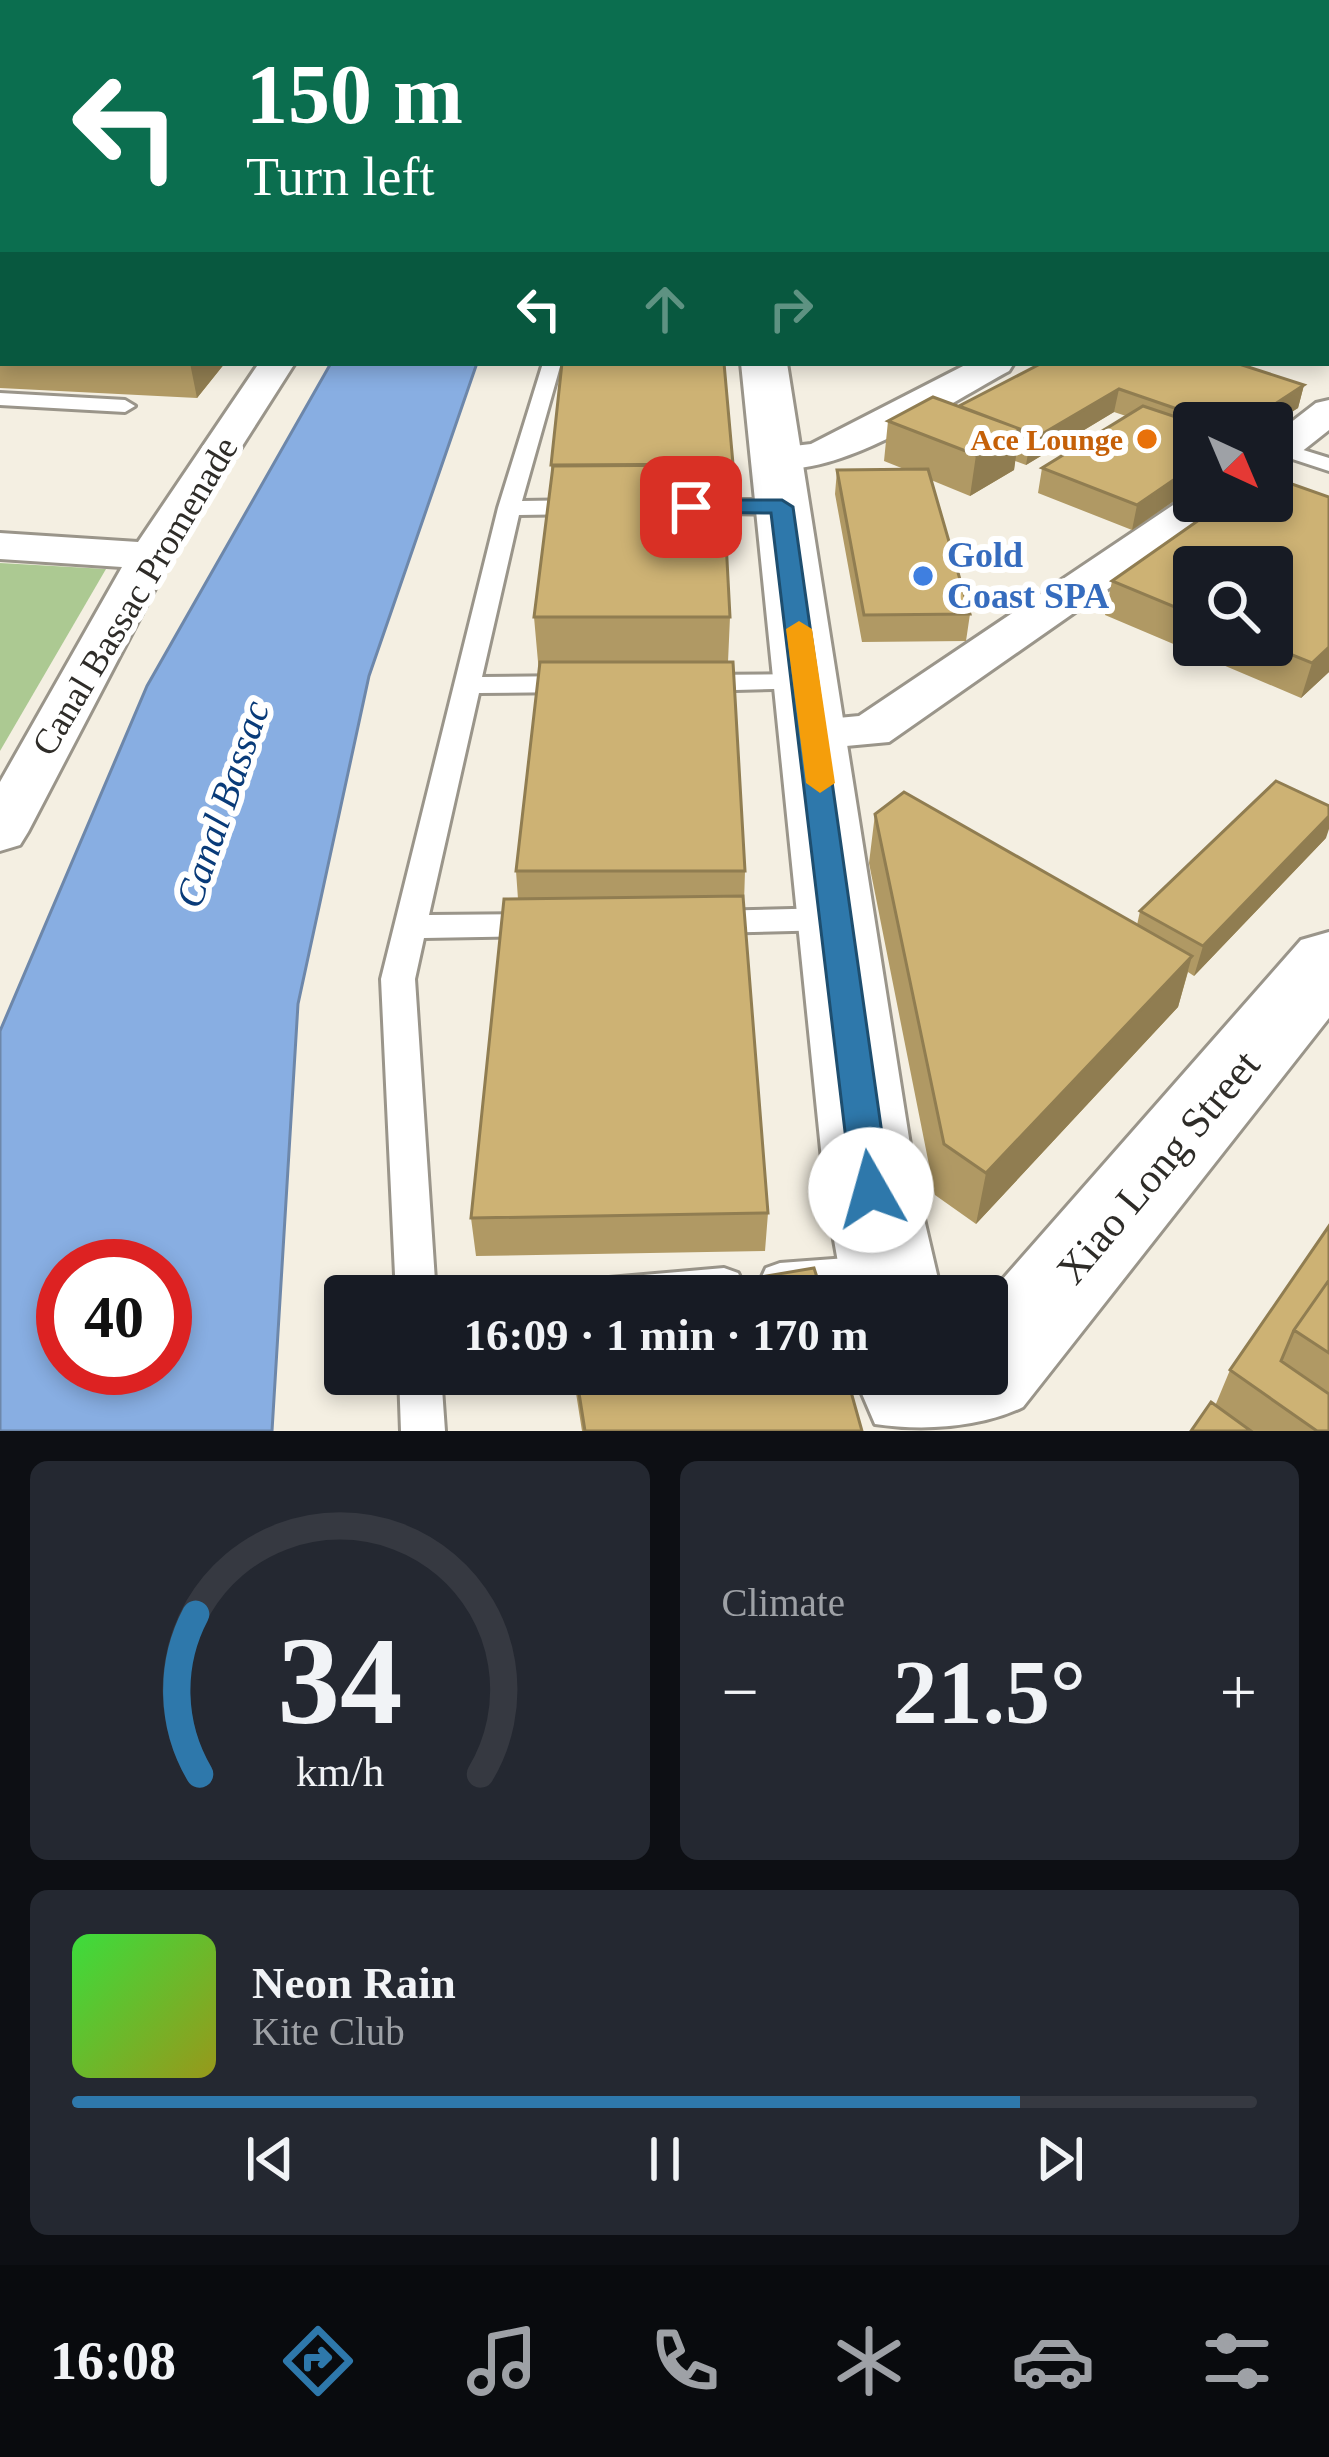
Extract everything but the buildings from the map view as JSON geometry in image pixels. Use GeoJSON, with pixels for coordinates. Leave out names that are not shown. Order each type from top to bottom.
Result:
{"type":"FeatureCollection","features":[{"type":"Feature","properties":{"kind":"street","name":"Canal Bassac Promenade"},"geometry":{"type":"LineString","coordinates":[[3,818],[150,556],[275,366]]}},
{"type":"Feature","properties":{"kind":"street"},"geometry":{"type":"LineString","coordinates":[[764,366],[871,1190],[900,1275]]}},
{"type":"Feature","properties":{"kind":"street"},"geometry":{"type":"LineString","coordinates":[[778,482],[990,366]]}},
{"type":"Feature","properties":{"kind":"street"},"geometry":{"type":"LineString","coordinates":[[1293,440],[1329,412]]}},
{"type":"Feature","properties":{"kind":"street"},"geometry":{"type":"LineString","coordinates":[[810,707],[871,731],[1175,522]]}},
{"type":"Feature","properties":{"kind":"street"},"geometry":{"type":"LineString","coordinates":[[0,546],[150,556]]}},
{"type":"Feature","properties":{"kind":"street","name":"Xiao Long Street"},"geometry":{"type":"LineString","coordinates":[[1008,1279],[1329,961]]}},
{"type":"Feature","properties":{"kind":"lane"},"geometry":{"type":"LineString","coordinates":[[415,1275],[398,979],[509,508],[551,366]]}},
{"type":"Feature","properties":{"kind":"lane"},"geometry":{"type":"LineString","coordinates":[[0,399],[125,406]]}},
{"type":"Feature","properties":{"kind":"lane"},"geometry":{"type":"LineString","coordinates":[[1293,456],[1329,465]]}},
{"type":"Feature","properties":{"kind":"lane"},"geometry":{"type":"LineString","coordinates":[[668,507],[778,482]]}},
{"type":"Feature","properties":{"kind":"lane"},"geometry":{"type":"LineString","coordinates":[[509,508],[600,507]]}},
{"type":"Feature","properties":{"kind":"lane"},"geometry":{"type":"LineString","coordinates":[[670,683],[810,707]]}},
{"type":"Feature","properties":{"kind":"lane"},"geometry":{"type":"LineString","coordinates":[[465,685],[602,684]]}},
{"type":"Feature","properties":{"kind":"lane"},"geometry":{"type":"LineString","coordinates":[[671,922],[838,920]]}},
{"type":"Feature","properties":{"kind":"lane"},"geometry":{"type":"LineString","coordinates":[[410,927],[576,924]]}},
{"type":"Feature","properties":{"kind":"lane"},"geometry":{"type":"LineString","coordinates":[[421,1395],[423,1431]]}},
{"type":"Feature","properties":{"kind":"green space"},"geometry":{"type":"Polygon","coordinates":[[[0,563],[106,569],[0,751],[0,563]]]}},
{"type":"Feature","properties":{"kind":"water","name":"Canal Bassac"},"geometry":{"type":"Polygon","coordinates":[[[329,366],[476,366],[369,676],[298,1004],[272,1431],[0,1431],[0,1031],[147,686],[329,366]]]}},
{"type":"Feature","properties":{"kind":"slow traffic"},"geometry":{"type":"LineString","coordinates":[[799,629],[820,783]]}},
{"type":"Feature","properties":{"kind":"place","name":"Ace Lounge"},"geometry":{"type":"Point","coordinates":[1147,439]}},
{"type":"Feature","properties":{"kind":"place","name":"Gold Coast SPA"},"geometry":{"type":"Point","coordinates":[923,576]}},
{"type":"Feature","properties":{"kind":"route"},"geometry":{"type":"LineString","coordinates":[[691,507],[782,507],[871,1190]]}}]}
